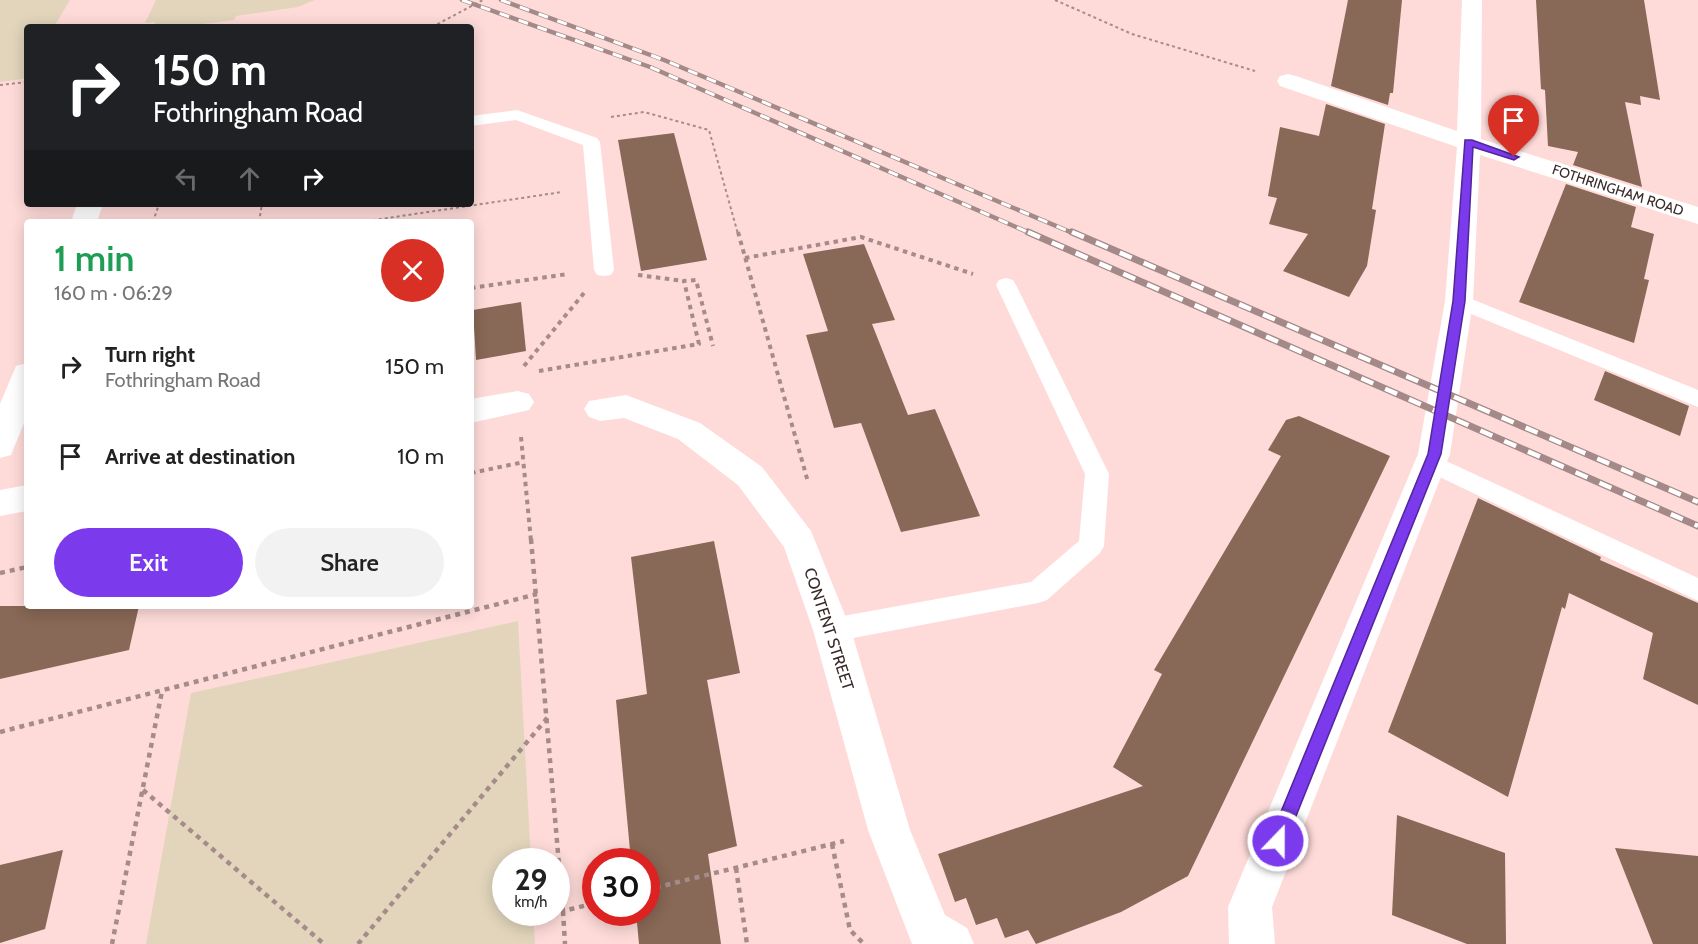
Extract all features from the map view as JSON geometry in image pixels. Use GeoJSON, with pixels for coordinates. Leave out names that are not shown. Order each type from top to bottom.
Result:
{"type":"FeatureCollection","features":[{"type":"Feature","properties":{"kind":"street"},"geometry":{"type":"LineString","coordinates":[[1252,944],[1250,908],[1433,459],[1451,361],[1459,301],[1469,142],[1472,0]]}},
{"type":"Feature","properties":{"kind":"street","name":"FOTHRINGHAM ROAD"},"geometry":{"type":"LineString","coordinates":[[1288,81],[1698,216]]}},
{"type":"Feature","properties":{"kind":"street"},"geometry":{"type":"LineString","coordinates":[[0,446],[24,382]]}},
{"type":"Feature","properties":{"kind":"street"},"geometry":{"type":"LineString","coordinates":[[474,410],[517,388]]}},
{"type":"Feature","properties":{"kind":"street","name":"CONTENT STREET"},"geometry":{"type":"LineString","coordinates":[[600,409],[626,406],[689,432],[750,476],[799,541],[832,630],[889,830],[929,931],[951,944]]}},
{"type":"Feature","properties":{"kind":"street"},"geometry":{"type":"LineString","coordinates":[[0,503],[24,499]]}},
{"type":"Feature","properties":{"kind":"lane"},"geometry":{"type":"LineString","coordinates":[[474,121],[517,115],[591,142],[604,270]]}},
{"type":"Feature","properties":{"kind":"lane"},"geometry":{"type":"LineString","coordinates":[[832,630],[1038,592],[1091,546],[1097,474],[1005,285]]}},
{"type":"Feature","properties":{"kind":"lane"},"geometry":{"type":"LineString","coordinates":[[1459,301],[1698,399]]}},
{"type":"Feature","properties":{"kind":"lane"},"geometry":{"type":"LineString","coordinates":[[1433,459],[1698,590]]}},
{"type":"Feature","properties":{"kind":"path"},"geometry":{"type":"LineString","coordinates":[[441,24],[483,0]]}},
{"type":"Feature","properties":{"kind":"path"},"geometry":{"type":"LineString","coordinates":[[1055,0],[1132,34],[1288,81]]}},
{"type":"Feature","properties":{"kind":"path"},"geometry":{"type":"LineString","coordinates":[[0,85],[24,82]]}},
{"type":"Feature","properties":{"kind":"path"},"geometry":{"type":"LineString","coordinates":[[549,127],[644,112],[709,130],[811,494],[799,541]]}},
{"type":"Feature","properties":{"kind":"path"},"geometry":{"type":"LineString","coordinates":[[474,205],[596,187]]}},
{"type":"Feature","properties":{"kind":"path"},"geometry":{"type":"LineString","coordinates":[[381,219],[462,207]]}},
{"type":"Feature","properties":{"kind":"path"},"geometry":{"type":"LineString","coordinates":[[745,258],[861,237],[1005,285]]}},
{"type":"Feature","properties":{"kind":"path"},"geometry":{"type":"LineString","coordinates":[[558,848],[517,388],[604,270]]}},
{"type":"Feature","properties":{"kind":"path"},"geometry":{"type":"LineString","coordinates":[[474,288],[604,270],[684,282],[696,279],[713,346]]}},
{"type":"Feature","properties":{"kind":"path"},"geometry":{"type":"LineString","coordinates":[[517,388],[699,344],[684,282]]}},
{"type":"Feature","properties":{"kind":"path"},"geometry":{"type":"LineString","coordinates":[[474,472],[524,462]]}},
{"type":"Feature","properties":{"kind":"path"},"geometry":{"type":"LineString","coordinates":[[0,573],[24,568]]}},
{"type":"Feature","properties":{"kind":"path"},"geometry":{"type":"LineString","coordinates":[[0,732],[537,594]]}},
{"type":"Feature","properties":{"kind":"path"},"geometry":{"type":"LineString","coordinates":[[112,944],[162,691]]}},
{"type":"Feature","properties":{"kind":"path"},"geometry":{"type":"LineString","coordinates":[[358,944],[548,717]]}},
{"type":"Feature","properties":{"kind":"path"},"geometry":{"type":"LineString","coordinates":[[143,789],[324,944]]}},
{"type":"Feature","properties":{"kind":"path"},"geometry":{"type":"LineString","coordinates":[[660,887],[889,830]]}},
{"type":"Feature","properties":{"kind":"path"},"geometry":{"type":"LineString","coordinates":[[832,844],[850,930],[864,944]]}},
{"type":"Feature","properties":{"kind":"path"},"geometry":{"type":"LineString","coordinates":[[736,868],[747,944]]}},
{"type":"Feature","properties":{"kind":"path"},"geometry":{"type":"LineString","coordinates":[[564,926],[565,944]]}},
{"type":"Feature","properties":{"kind":"shaded area"},"geometry":{"type":"Polygon","coordinates":[[[0,0],[70,0],[56,24],[24,24],[24,77],[0,82],[0,0]]]}},
{"type":"Feature","properties":{"kind":"shaded area"},"geometry":{"type":"Polygon","coordinates":[[[156,0],[315,0],[298,7],[236,16],[234,20],[203,24],[145,23],[156,0]]]}},
{"type":"Feature","properties":{"kind":"shaded area"},"geometry":{"type":"Polygon","coordinates":[[[518,621],[530,848],[492,848],[492,926],[534,926],[535,944],[146,944],[191,693],[518,621]]]}},
{"type":"Feature","properties":{"kind":"building"},"geometry":{"type":"Polygon","coordinates":[[[1348,0],[1402,0],[1393,93],[1390,93],[1388,105],[1331,86],[1348,0]]]}},
{"type":"Feature","properties":{"kind":"building"},"geometry":{"type":"Polygon","coordinates":[[[1536,0],[1644,0],[1660,100],[1640,96],[1641,105],[1625,102],[1642,187],[1573,165],[1578,152],[1548,146],[1545,90],[1541,89],[1536,0]]]}},
{"type":"Feature","properties":{"kind":"building"},"geometry":{"type":"Polygon","coordinates":[[[1326,104],[1385,124],[1372,209],[1376,210],[1367,266],[1349,297],[1283,271],[1308,234],[1269,224],[1277,198],[1268,196],[1280,127],[1319,136],[1326,104]]]}},
{"type":"Feature","properties":{"kind":"building"},"geometry":{"type":"Polygon","coordinates":[[[674,133],[707,260],[641,271],[618,140],[674,133]]]}},
{"type":"Feature","properties":{"kind":"building"},"geometry":{"type":"Polygon","coordinates":[[[1566,184],[1636,207],[1631,227],[1654,234],[1644,279],[1649,280],[1634,343],[1519,302],[1566,184]]]}},
{"type":"Feature","properties":{"kind":"building"},"geometry":{"type":"Polygon","coordinates":[[[864,244],[895,320],[872,324],[908,415],[935,409],[980,516],[901,532],[861,423],[834,428],[806,335],[828,331],[803,254],[864,244]]]}},
{"type":"Feature","properties":{"kind":"building"},"geometry":{"type":"Polygon","coordinates":[[[521,302],[526,351],[476,360],[474,310],[521,302]]]}},
{"type":"Feature","properties":{"kind":"building"},"geometry":{"type":"Polygon","coordinates":[[[1605,371],[1689,406],[1680,436],[1594,400],[1605,371]]]}},
{"type":"Feature","properties":{"kind":"building"},"geometry":{"type":"Polygon","coordinates":[[[1299,416],[1390,456],[1188,876],[1121,912],[1036,944],[1028,930],[1005,938],[997,918],[976,925],[966,898],[955,902],[938,854],[1143,786],[1113,767],[1162,674],[1154,670],[1281,456],[1268,450],[1286,420],[1299,416]]]}},
{"type":"Feature","properties":{"kind":"building"},"geometry":{"type":"Polygon","coordinates":[[[1478,498],[1601,557],[1600,560],[1698,603],[1698,705],[1643,679],[1653,633],[1569,593],[1565,609],[1562,607],[1508,797],[1388,732],[1478,498]]]}},
{"type":"Feature","properties":{"kind":"building"},"geometry":{"type":"Polygon","coordinates":[[[714,541],[740,673],[707,680],[737,846],[708,854],[721,944],[639,944],[637,926],[660,926],[660,848],[630,848],[616,700],[647,694],[631,557],[714,541]]]}},
{"type":"Feature","properties":{"kind":"building"},"geometry":{"type":"Polygon","coordinates":[[[0,606],[24,606],[24,609],[138,609],[129,650],[0,679],[0,606]]]}},
{"type":"Feature","properties":{"kind":"building"},"geometry":{"type":"Polygon","coordinates":[[[1397,815],[1505,853],[1506,944],[1467,944],[1392,915],[1397,815]]]}},
{"type":"Feature","properties":{"kind":"building"},"geometry":{"type":"Polygon","coordinates":[[[1615,848],[1698,856],[1698,944],[1653,944],[1615,848]]]}},
{"type":"Feature","properties":{"kind":"building"},"geometry":{"type":"Polygon","coordinates":[[[63,850],[45,929],[0,943],[0,865],[63,850]]]}},
{"type":"Feature","properties":{"kind":"railway"},"geometry":{"type":"LineString","coordinates":[[462,0],[650,67],[1032,234]]}},
{"type":"Feature","properties":{"kind":"railway"},"geometry":{"type":"LineString","coordinates":[[501,0],[664,60],[1075,234]]}},
{"type":"Feature","properties":{"kind":"railway"},"geometry":{"type":"LineString","coordinates":[[1028,232],[1698,526]]}},
{"type":"Feature","properties":{"kind":"railway"},"geometry":{"type":"LineString","coordinates":[[1072,232],[1698,502]]}},
{"type":"Feature","properties":{"kind":"route"},"geometry":{"type":"LineString","coordinates":[[1278,841],[1434,454],[1459,301],[1469,142],[1514,157]]}}]}
